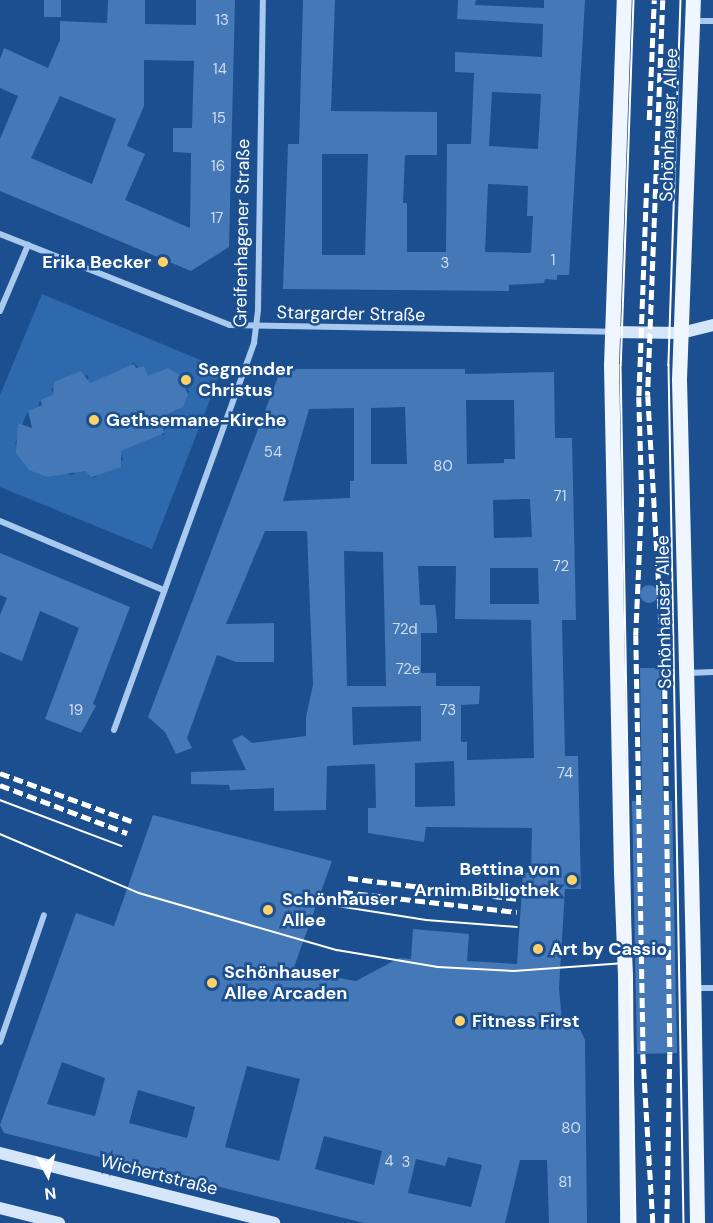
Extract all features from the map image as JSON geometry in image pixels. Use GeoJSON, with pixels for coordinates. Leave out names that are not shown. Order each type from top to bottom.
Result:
{"type":"FeatureCollection","features":[{"type":"Feature","properties":{"kind":"main road"},"geometry":{"type":"LineString","coordinates":[[624,0],[612,332],[621,872],[625,975],[627,1223]]}},
{"type":"Feature","properties":{"kind":"main road","name":"Schönhauser Allee"},"geometry":{"type":"LineString","coordinates":[[693,0],[681,333],[685,673],[698,1223]]}},
{"type":"Feature","properties":{"kind":"street","name":"Greifenhagener Straße"},"geometry":{"type":"LineString","coordinates":[[114,730],[163,590],[244,374],[256,327],[263,0]]}},
{"type":"Feature","properties":{"kind":"street"},"geometry":{"type":"LineString","coordinates":[[692,21],[713,21]]}},
{"type":"Feature","properties":{"kind":"street","name":"Stargarder Straße"},"geometry":{"type":"LineString","coordinates":[[0,234],[230,326],[612,332]]}},
{"type":"Feature","properties":{"kind":"street"},"geometry":{"type":"LineString","coordinates":[[0,311],[28,246]]}},
{"type":"Feature","properties":{"kind":"street"},"geometry":{"type":"LineString","coordinates":[[612,332],[681,333],[713,325]]}},
{"type":"Feature","properties":{"kind":"street"},"geometry":{"type":"LineString","coordinates":[[0,521],[163,590]]}},
{"type":"Feature","properties":{"kind":"street"},"geometry":{"type":"LineString","coordinates":[[685,673],[713,672]]}},
{"type":"Feature","properties":{"kind":"street"},"geometry":{"type":"LineString","coordinates":[[0,1042],[44,915]]}},
{"type":"Feature","properties":{"kind":"street"},"geometry":{"type":"LineString","coordinates":[[693,988],[713,988]]}},
{"type":"Feature","properties":{"kind":"street","name":"Wichertstraße"},"geometry":{"type":"LineString","coordinates":[[0,1153],[274,1223]]}},
{"type":"Feature","properties":{"kind":"street"},"geometry":{"type":"LineString","coordinates":[[0,1208],[59,1223]]}},
{"type":"Feature","properties":{"kind":"shaded area"},"geometry":{"type":"Polygon","coordinates":[[[42,294],[222,369],[152,549],[0,487],[0,395],[42,294]],[[133,362],[131,367],[103,382],[101,378],[91,387],[84,381],[89,378],[87,375],[51,389],[53,393],[57,391],[60,397],[40,400],[38,407],[32,413],[28,411],[22,425],[17,424],[21,429],[15,444],[19,444],[23,462],[71,475],[75,473],[74,468],[91,473],[93,478],[97,476],[95,471],[123,460],[122,456],[115,458],[114,451],[160,433],[165,436],[163,431],[169,426],[161,417],[173,404],[175,411],[179,409],[177,402],[189,392],[182,377],[148,381],[144,366],[139,368],[133,362]]]}},
{"type":"Feature","properties":{"kind":"building"},"geometry":{"type":"Polygon","coordinates":[[[44,0],[61,0],[61,17],[44,17],[44,0]]]}},
{"type":"Feature","properties":{"kind":"building"},"geometry":{"type":"Polygon","coordinates":[[[108,0],[145,0],[145,24],[196,25],[196,0],[235,0],[229,247],[191,271],[0,191],[0,139],[18,96],[0,88],[0,59],[4,48],[48,68],[60,40],[60,21],[107,23],[108,0]],[[144,60],[144,106],[127,146],[145,154],[125,200],[190,228],[191,153],[173,152],[173,128],[192,128],[194,61],[144,60]],[[60,96],[31,158],[92,184],[116,119],[60,96]]]}},
{"type":"Feature","properties":{"kind":"building"},"geometry":{"type":"Polygon","coordinates":[[[303,0],[335,0],[331,111],[437,112],[437,155],[405,155],[403,203],[407,203],[407,252],[446,252],[447,144],[471,144],[474,73],[455,72],[455,52],[542,57],[543,24],[457,19],[458,0],[476,0],[475,5],[544,8],[544,0],[585,0],[569,275],[557,275],[557,280],[545,279],[544,283],[509,285],[509,291],[283,289],[288,144],[299,144],[303,0]],[[492,92],[489,146],[538,149],[541,94],[492,92]],[[322,154],[322,255],[365,255],[368,154],[322,154]],[[488,184],[485,252],[531,253],[533,216],[527,216],[528,186],[488,184]]]}},
{"type":"Feature","properties":{"kind":"building","name":"Gethsemane-Kirche"},"geometry":{"type":"Polygon","coordinates":[[[134,364],[136,368],[144,366],[148,376],[168,368],[181,376],[188,395],[183,407],[165,415],[169,426],[163,428],[164,433],[121,451],[121,467],[92,477],[85,471],[47,477],[29,470],[16,453],[18,423],[32,428],[28,411],[42,405],[40,400],[53,395],[54,382],[81,371],[90,383],[134,364]]]}},
{"type":"Feature","properties":{"kind":"building"},"geometry":{"type":"Polygon","coordinates":[[[281,369],[465,369],[465,374],[554,372],[555,438],[572,438],[576,620],[562,620],[565,756],[578,756],[581,889],[565,889],[559,988],[562,1022],[579,1027],[585,1040],[587,1223],[549,1223],[547,1160],[520,1160],[505,1223],[364,1223],[4,1133],[0,1125],[76,913],[114,926],[153,815],[332,861],[293,970],[356,981],[399,958],[411,959],[413,929],[469,934],[467,961],[517,964],[523,873],[531,872],[532,828],[426,827],[424,842],[368,833],[368,808],[376,808],[375,764],[327,766],[326,810],[274,811],[274,788],[230,790],[229,785],[191,784],[191,772],[246,770],[232,740],[242,735],[252,743],[306,736],[306,717],[313,685],[307,531],[265,531],[226,624],[274,623],[274,662],[236,662],[217,655],[187,738],[192,748],[176,754],[165,732],[148,717],[281,369]],[[466,400],[467,464],[504,463],[504,459],[515,459],[514,400],[466,400]],[[405,407],[371,408],[371,464],[407,464],[405,407]],[[354,408],[309,409],[283,501],[350,498],[350,481],[354,481],[354,408]],[[530,499],[493,500],[494,538],[532,537],[530,499]],[[344,551],[347,686],[386,686],[383,552],[344,551]],[[418,566],[420,605],[435,605],[437,633],[421,633],[421,673],[436,673],[436,686],[480,686],[479,704],[461,705],[461,742],[467,742],[467,760],[534,758],[531,620],[455,619],[456,566],[418,566]],[[490,568],[490,604],[539,604],[538,568],[490,568]],[[421,706],[352,707],[353,745],[421,741],[421,706]],[[454,761],[415,763],[415,807],[455,806],[454,761]],[[62,1062],[47,1104],[95,1116],[105,1078],[62,1062]],[[247,1066],[225,1147],[279,1161],[300,1079],[247,1066]],[[138,1090],[129,1123],[187,1138],[195,1107],[138,1090]],[[324,1136],[315,1169],[374,1185],[382,1151],[324,1136]],[[448,1157],[445,1166],[416,1159],[408,1193],[471,1207],[482,1165],[448,1157]]]}},
{"type":"Feature","properties":{"kind":"building"},"geometry":{"type":"Polygon","coordinates":[[[0,553],[130,607],[93,704],[96,706],[81,733],[45,719],[79,628],[40,611],[22,661],[0,652],[0,615],[7,598],[0,595],[0,553]]]}},
{"type":"Feature","properties":{"kind":"building"},"geometry":{"type":"Polygon","coordinates":[[[649,585],[655,588],[658,594],[655,600],[649,603],[643,600],[640,594],[643,588],[649,585]]]}},
{"type":"Feature","properties":{"kind":"building"},"geometry":{"type":"Polygon","coordinates":[[[640,668],[661,668],[663,801],[672,801],[677,1053],[637,1054],[632,801],[642,801],[640,668]]]}},
{"type":"Feature","properties":{"kind":"tram line"},"geometry":{"type":"LineString","coordinates":[[634,0],[621,365],[636,1223]]}},
{"type":"Feature","properties":{"kind":"tram line"},"geometry":{"type":"LineString","coordinates":[[681,0],[669,365],[684,1223]]}},
{"type":"Feature","properties":{"kind":"tram line"},"geometry":{"type":"LineString","coordinates":[[0,800],[122,846]]}},
{"type":"Feature","properties":{"kind":"tram line"},"geometry":{"type":"LineString","coordinates":[[0,834],[139,893],[337,950],[438,967],[514,971],[625,963]]}},
{"type":"Feature","properties":{"kind":"tram line"},"geometry":{"type":"LineString","coordinates":[[338,906],[426,920],[517,927]]}},
{"type":"Feature","properties":{"kind":"railway"},"geometry":{"type":"LineString","coordinates":[[649,120],[654,0]]}},
{"type":"Feature","properties":{"kind":"railway"},"geometry":{"type":"LineString","coordinates":[[663,0],[648,396],[665,689],[670,1054],[667,1223]]}},
{"type":"Feature","properties":{"kind":"railway"},"geometry":{"type":"LineString","coordinates":[[647,183],[639,397],[642,497],[636,635],[643,1054],[653,1223]]}},
{"type":"Feature","properties":{"kind":"railway"},"geometry":{"type":"LineString","coordinates":[[0,773],[131,821]]}},
{"type":"Feature","properties":{"kind":"railway"},"geometry":{"type":"LineString","coordinates":[[0,785],[127,833]]}},
{"type":"Feature","properties":{"kind":"railway"},"geometry":{"type":"LineString","coordinates":[[348,878],[520,899]]}},
{"type":"Feature","properties":{"kind":"railway"},"geometry":{"type":"LineString","coordinates":[[343,892],[517,912]]}},
{"type":"Feature","properties":{"kind":"place","name":"Erika Becker"},"geometry":{"type":"Point","coordinates":[163,262]}},
{"type":"Feature","properties":{"kind":"place","name":"Segnender Christus"},"geometry":{"type":"Point","coordinates":[186,380]}},
{"type":"Feature","properties":{"kind":"place","name":"Gethsemane-Kirche"},"geometry":{"type":"Point","coordinates":[94,420]}},
{"type":"Feature","properties":{"kind":"place","name":"Bettina von Arnim Bibliothek"},"geometry":{"type":"Point","coordinates":[572,880]}},
{"type":"Feature","properties":{"kind":"place","name":"Schönhauser Allee"},"geometry":{"type":"Point","coordinates":[268,910]}},
{"type":"Feature","properties":{"kind":"place","name":"Art by Cassio"},"geometry":{"type":"Point","coordinates":[538,949]}},
{"type":"Feature","properties":{"kind":"place","name":"Schönhauser Allee Arcaden"},"geometry":{"type":"Point","coordinates":[212,983]}},
{"type":"Feature","properties":{"kind":"place","name":"Fitness First"},"geometry":{"type":"Point","coordinates":[460,1021]}}]}
